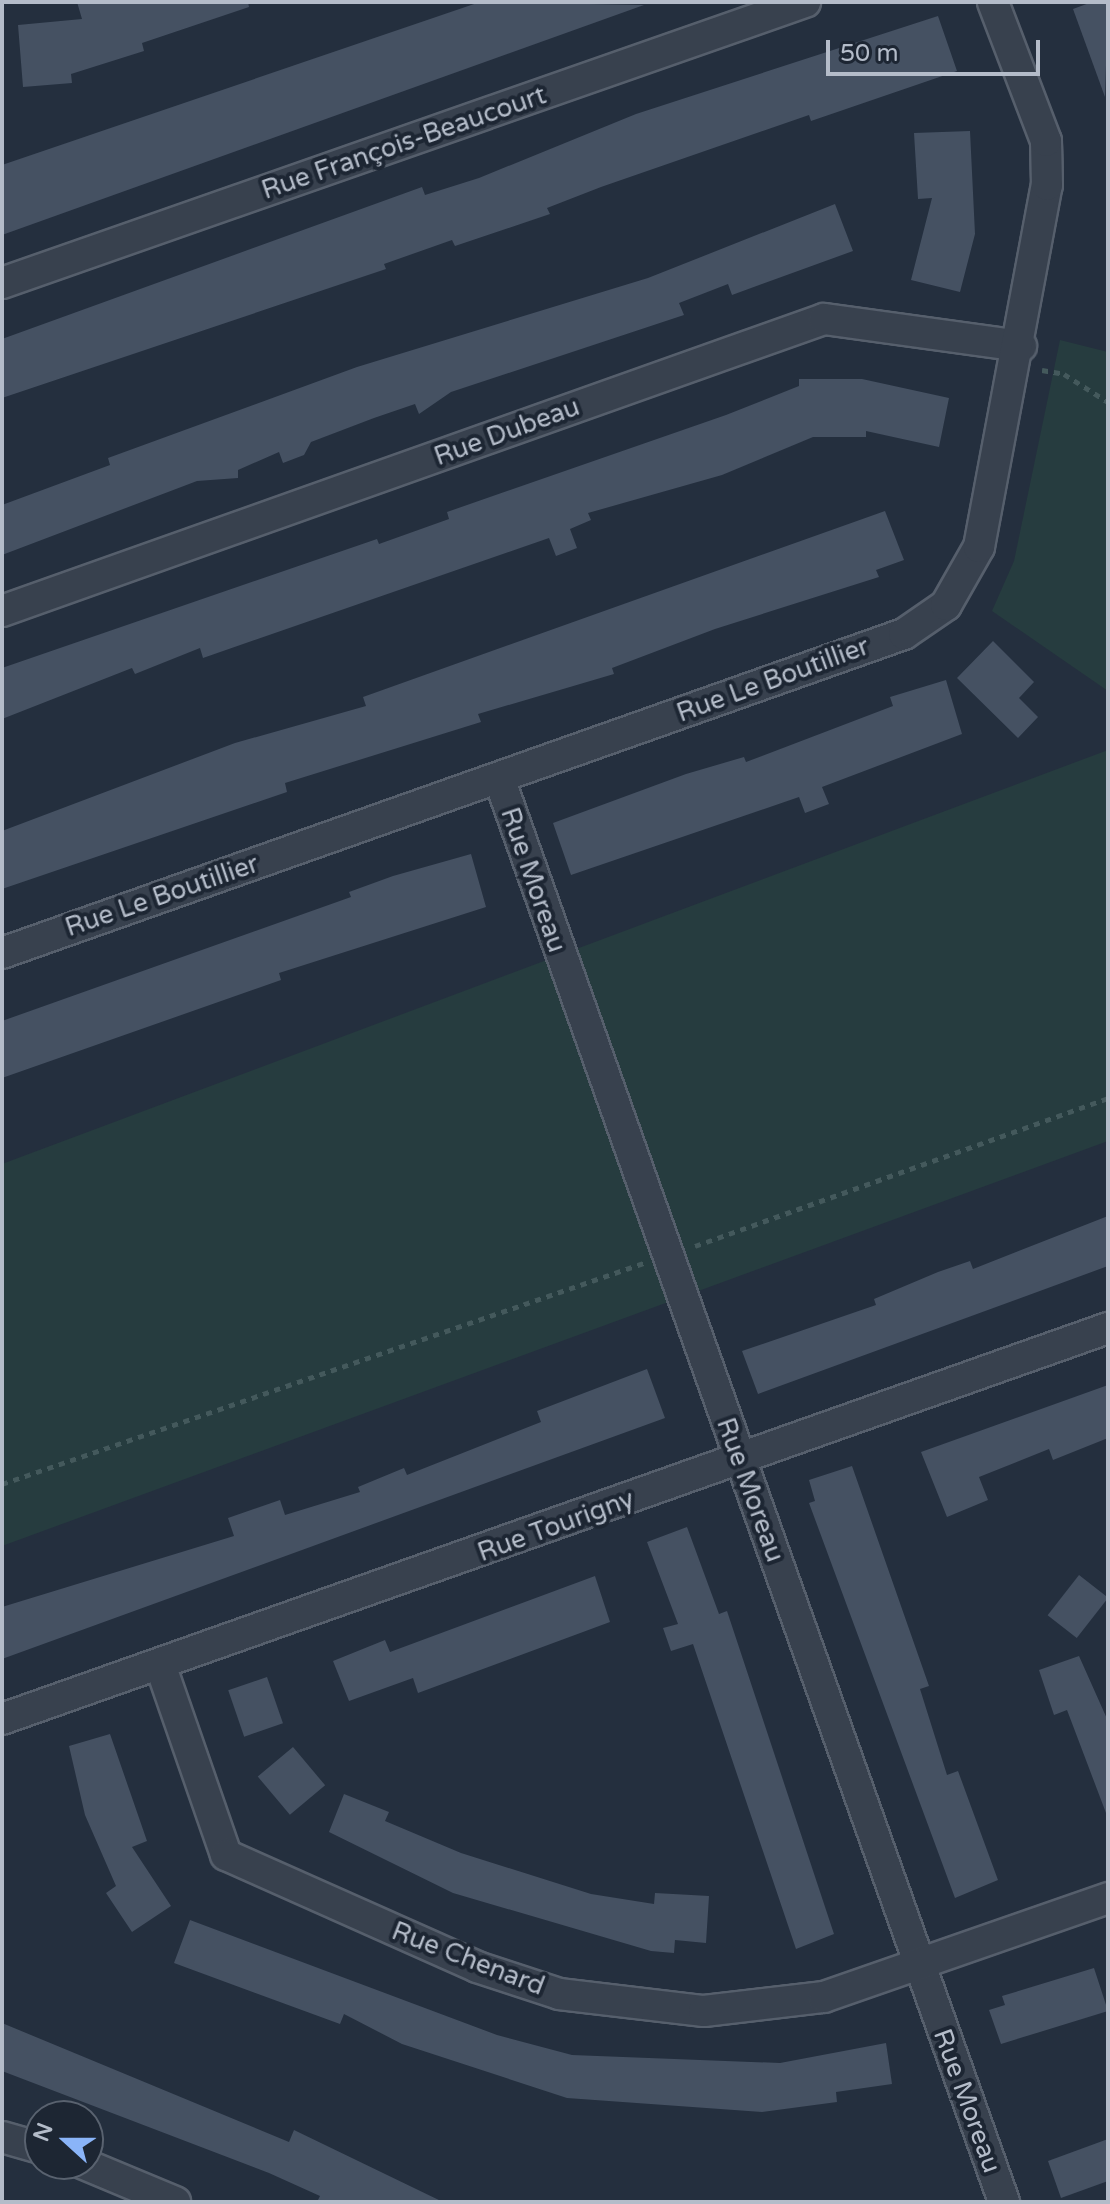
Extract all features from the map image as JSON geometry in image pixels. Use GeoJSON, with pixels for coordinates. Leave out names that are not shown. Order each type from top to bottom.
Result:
{"type":"FeatureCollection","features":[{"type":"Feature","properties":{"kind":"street","name":"Rue François-Beaucourt"},"geometry":{"type":"LineString","coordinates":[[2,283],[805,2]]}},
{"type":"Feature","properties":{"kind":"street","name":"Rue Le Boutillier"},"geometry":{"type":"LineString","coordinates":[[2,953],[904,634],[934,615],[957,592],[979,547],[1021,346],[1048,160],[993,2]]}},
{"type":"Feature","properties":{"kind":"street","name":"Rue Dubeau"},"geometry":{"type":"LineString","coordinates":[[2,611],[824,319],[1021,346]]}},
{"type":"Feature","properties":{"kind":"street","name":"Rue Moreau"},"geometry":{"type":"LineString","coordinates":[[499,778],[1004,2202]]}},
{"type":"Feature","properties":{"kind":"street","name":"Rue Tourigny"},"geometry":{"type":"LineString","coordinates":[[2,1719],[161,1667],[1108,1328]]}},
{"type":"Feature","properties":{"kind":"street","name":"Rue Chenard"},"geometry":{"type":"LineString","coordinates":[[161,1667],[208,1819],[226,1855],[477,1967],[590,2001],[704,2011],[824,1997],[919,1968],[1108,1898]]}},
{"type":"Feature","properties":{"kind":"street"},"geometry":{"type":"LineString","coordinates":[[2,2137],[24,2143]]}},
{"type":"Feature","properties":{"kind":"street"},"geometry":{"type":"LineString","coordinates":[[104,2172],[175,2202]]}},
{"type":"Feature","properties":{"kind":"path"},"geometry":{"type":"LineString","coordinates":[[1042,370],[1064,374],[1108,402]]}},
{"type":"Feature","properties":{"kind":"path"},"geometry":{"type":"LineString","coordinates":[[684,1250],[1108,1098]]}},
{"type":"Feature","properties":{"kind":"path"},"geometry":{"type":"LineString","coordinates":[[2,1484],[646,1263]]}},
{"type":"Feature","properties":{"kind":"green space"},"geometry":{"type":"Polygon","coordinates":[[[1060,340],[1108,352],[1108,691],[992,611],[1014,561],[1060,340]]]}},
{"type":"Feature","properties":{"kind":"green space"},"geometry":{"type":"Polygon","coordinates":[[[1108,750],[1108,1141],[2,1546],[2,1164],[1108,750]]]}},
{"type":"Feature","properties":{"kind":"building"},"geometry":{"type":"Polygon","coordinates":[[[77,2],[248,2],[249,7],[142,43],[144,51],[71,74],[72,83],[23,87],[18,25],[82,19],[77,2]]]}},
{"type":"Feature","properties":{"kind":"building"},"geometry":{"type":"Polygon","coordinates":[[[480,2],[644,5],[2,235],[2,165],[480,2]]]}},
{"type":"Feature","properties":{"kind":"building"},"geometry":{"type":"Polygon","coordinates":[[[1092,2],[1108,2],[1105,97],[1073,9],[1092,2]]]}},
{"type":"Feature","properties":{"kind":"building"},"geometry":{"type":"Polygon","coordinates":[[[938,16],[957,71],[811,121],[809,115],[601,187],[547,208],[550,214],[455,246],[452,240],[384,264],[386,269],[2,398],[2,339],[422,187],[425,195],[479,178],[636,114],[938,16]]]}},
{"type":"Feature","properties":{"kind":"building"},"geometry":{"type":"Polygon","coordinates":[[[970,131],[975,234],[960,292],[911,280],[932,198],[918,199],[914,133],[970,131]]]}},
{"type":"Feature","properties":{"kind":"building"},"geometry":{"type":"Polygon","coordinates":[[[835,204],[853,251],[732,295],[728,284],[679,303],[684,315],[451,392],[419,414],[415,404],[311,442],[304,455],[283,463],[279,452],[238,470],[238,478],[197,481],[2,555],[2,505],[110,465],[108,458],[357,367],[648,278],[835,204]]]}},
{"type":"Feature","properties":{"kind":"building"},"geometry":{"type":"Polygon","coordinates":[[[799,379],[862,379],[949,398],[939,447],[866,431],[866,437],[813,437],[722,475],[588,513],[591,520],[570,529],[577,548],[556,556],[549,538],[203,658],[200,648],[135,674],[132,668],[2,719],[2,668],[377,539],[379,544],[449,519],[447,512],[726,415],[799,386],[799,379]]]}},
{"type":"Feature","properties":{"kind":"building"},"geometry":{"type":"Polygon","coordinates":[[[885,511],[904,560],[876,570],[879,577],[715,629],[612,668],[614,674],[478,714],[481,722],[285,783],[287,792],[2,889],[2,831],[235,743],[366,706],[363,697],[885,511]]]}},
{"type":"Feature","properties":{"kind":"building"},"geometry":{"type":"Polygon","coordinates":[[[993,641],[1034,682],[1019,698],[1038,717],[1018,738],[957,678],[993,641]]]}},
{"type":"Feature","properties":{"kind":"building"},"geometry":{"type":"Polygon","coordinates":[[[946,680],[962,734],[822,787],[829,804],[805,813],[799,797],[571,875],[553,823],[686,774],[744,757],[746,762],[893,706],[890,697],[946,680]]]}},
{"type":"Feature","properties":{"kind":"building"},"geometry":{"type":"Polygon","coordinates":[[[471,854],[486,907],[279,973],[281,980],[2,1078],[2,1021],[351,897],[349,892],[393,876],[471,854]]]}},
{"type":"Feature","properties":{"kind":"building"},"geometry":{"type":"Polygon","coordinates":[[[1108,1216],[1108,1266],[758,1394],[742,1351],[876,1305],[874,1299],[938,1272],[970,1261],[973,1269],[1108,1216]]]}},
{"type":"Feature","properties":{"kind":"building"},"geometry":{"type":"Polygon","coordinates":[[[647,1369],[665,1418],[2,1659],[2,1607],[234,1536],[228,1518],[280,1500],[285,1515],[360,1492],[358,1487],[404,1468],[407,1475],[541,1422],[537,1411],[647,1369]]]}},
{"type":"Feature","properties":{"kind":"building"},"geometry":{"type":"Polygon","coordinates":[[[1108,1385],[1108,1438],[1053,1460],[1049,1449],[979,1477],[988,1500],[947,1517],[921,1452],[1108,1385]]]}},
{"type":"Feature","properties":{"kind":"building"},"geometry":{"type":"Polygon","coordinates":[[[852,1466],[929,1686],[920,1689],[947,1775],[958,1771],[998,1880],[955,1898],[809,1503],[815,1501],[809,1480],[852,1466]]]}},
{"type":"Feature","properties":{"kind":"building"},"geometry":{"type":"Polygon","coordinates":[[[687,1527],[719,1614],[727,1611],[834,1934],[796,1949],[693,1644],[671,1651],[663,1628],[678,1624],[647,1542],[687,1527]]]}},
{"type":"Feature","properties":{"kind":"building"},"geometry":{"type":"Polygon","coordinates":[[[1079,1575],[1108,1598],[1077,1638],[1048,1615],[1079,1575]]]}},
{"type":"Feature","properties":{"kind":"building"},"geometry":{"type":"Polygon","coordinates":[[[595,1576],[610,1622],[418,1693],[413,1678],[349,1701],[333,1661],[385,1640],[390,1652],[595,1576]]]}},
{"type":"Feature","properties":{"kind":"building"},"geometry":{"type":"Polygon","coordinates":[[[1079,1656],[1108,1721],[1106,1813],[1067,1710],[1054,1715],[1039,1670],[1079,1656]]]}},
{"type":"Feature","properties":{"kind":"building"},"geometry":{"type":"Polygon","coordinates":[[[267,1677],[283,1723],[244,1737],[228,1690],[267,1677]]]}},
{"type":"Feature","properties":{"kind":"building"},"geometry":{"type":"Polygon","coordinates":[[[110,1734],[147,1841],[132,1847],[171,1906],[132,1932],[106,1893],[116,1886],[85,1815],[69,1746],[110,1734]]]}},
{"type":"Feature","properties":{"kind":"building"},"geometry":{"type":"Polygon","coordinates":[[[293,1747],[325,1785],[290,1815],[258,1777],[293,1747]]]}},
{"type":"Feature","properties":{"kind":"building"},"geometry":{"type":"Polygon","coordinates":[[[344,1794],[389,1812],[385,1821],[461,1853],[591,1894],[654,1904],[655,1893],[709,1896],[706,1943],[675,1940],[674,1953],[651,1951],[453,1893],[329,1832],[344,1794]]]}},
{"type":"Feature","properties":{"kind":"building"},"geometry":{"type":"Polygon","coordinates":[[[190,1920],[497,2035],[572,2055],[780,2063],[886,2043],[892,2084],[836,2092],[837,2102],[762,2112],[567,2098],[402,2044],[344,2014],[340,2024],[174,1963],[190,1920]]]}},
{"type":"Feature","properties":{"kind":"building"},"geometry":{"type":"Polygon","coordinates":[[[1094,1968],[1108,2011],[1001,2044],[989,2010],[1005,2005],[1002,1996],[1094,1968]]]}},
{"type":"Feature","properties":{"kind":"building"},"geometry":{"type":"Polygon","coordinates":[[[2,2023],[289,2142],[294,2130],[443,2202],[317,2202],[320,2196],[269,2173],[104,2110],[104,2100],[78,2100],[2,2071],[2,2023]]]}},
{"type":"Feature","properties":{"kind":"building"},"geometry":{"type":"Polygon","coordinates":[[[1108,2139],[1108,2181],[1061,2198],[1048,2161],[1108,2139]]]}}]}
